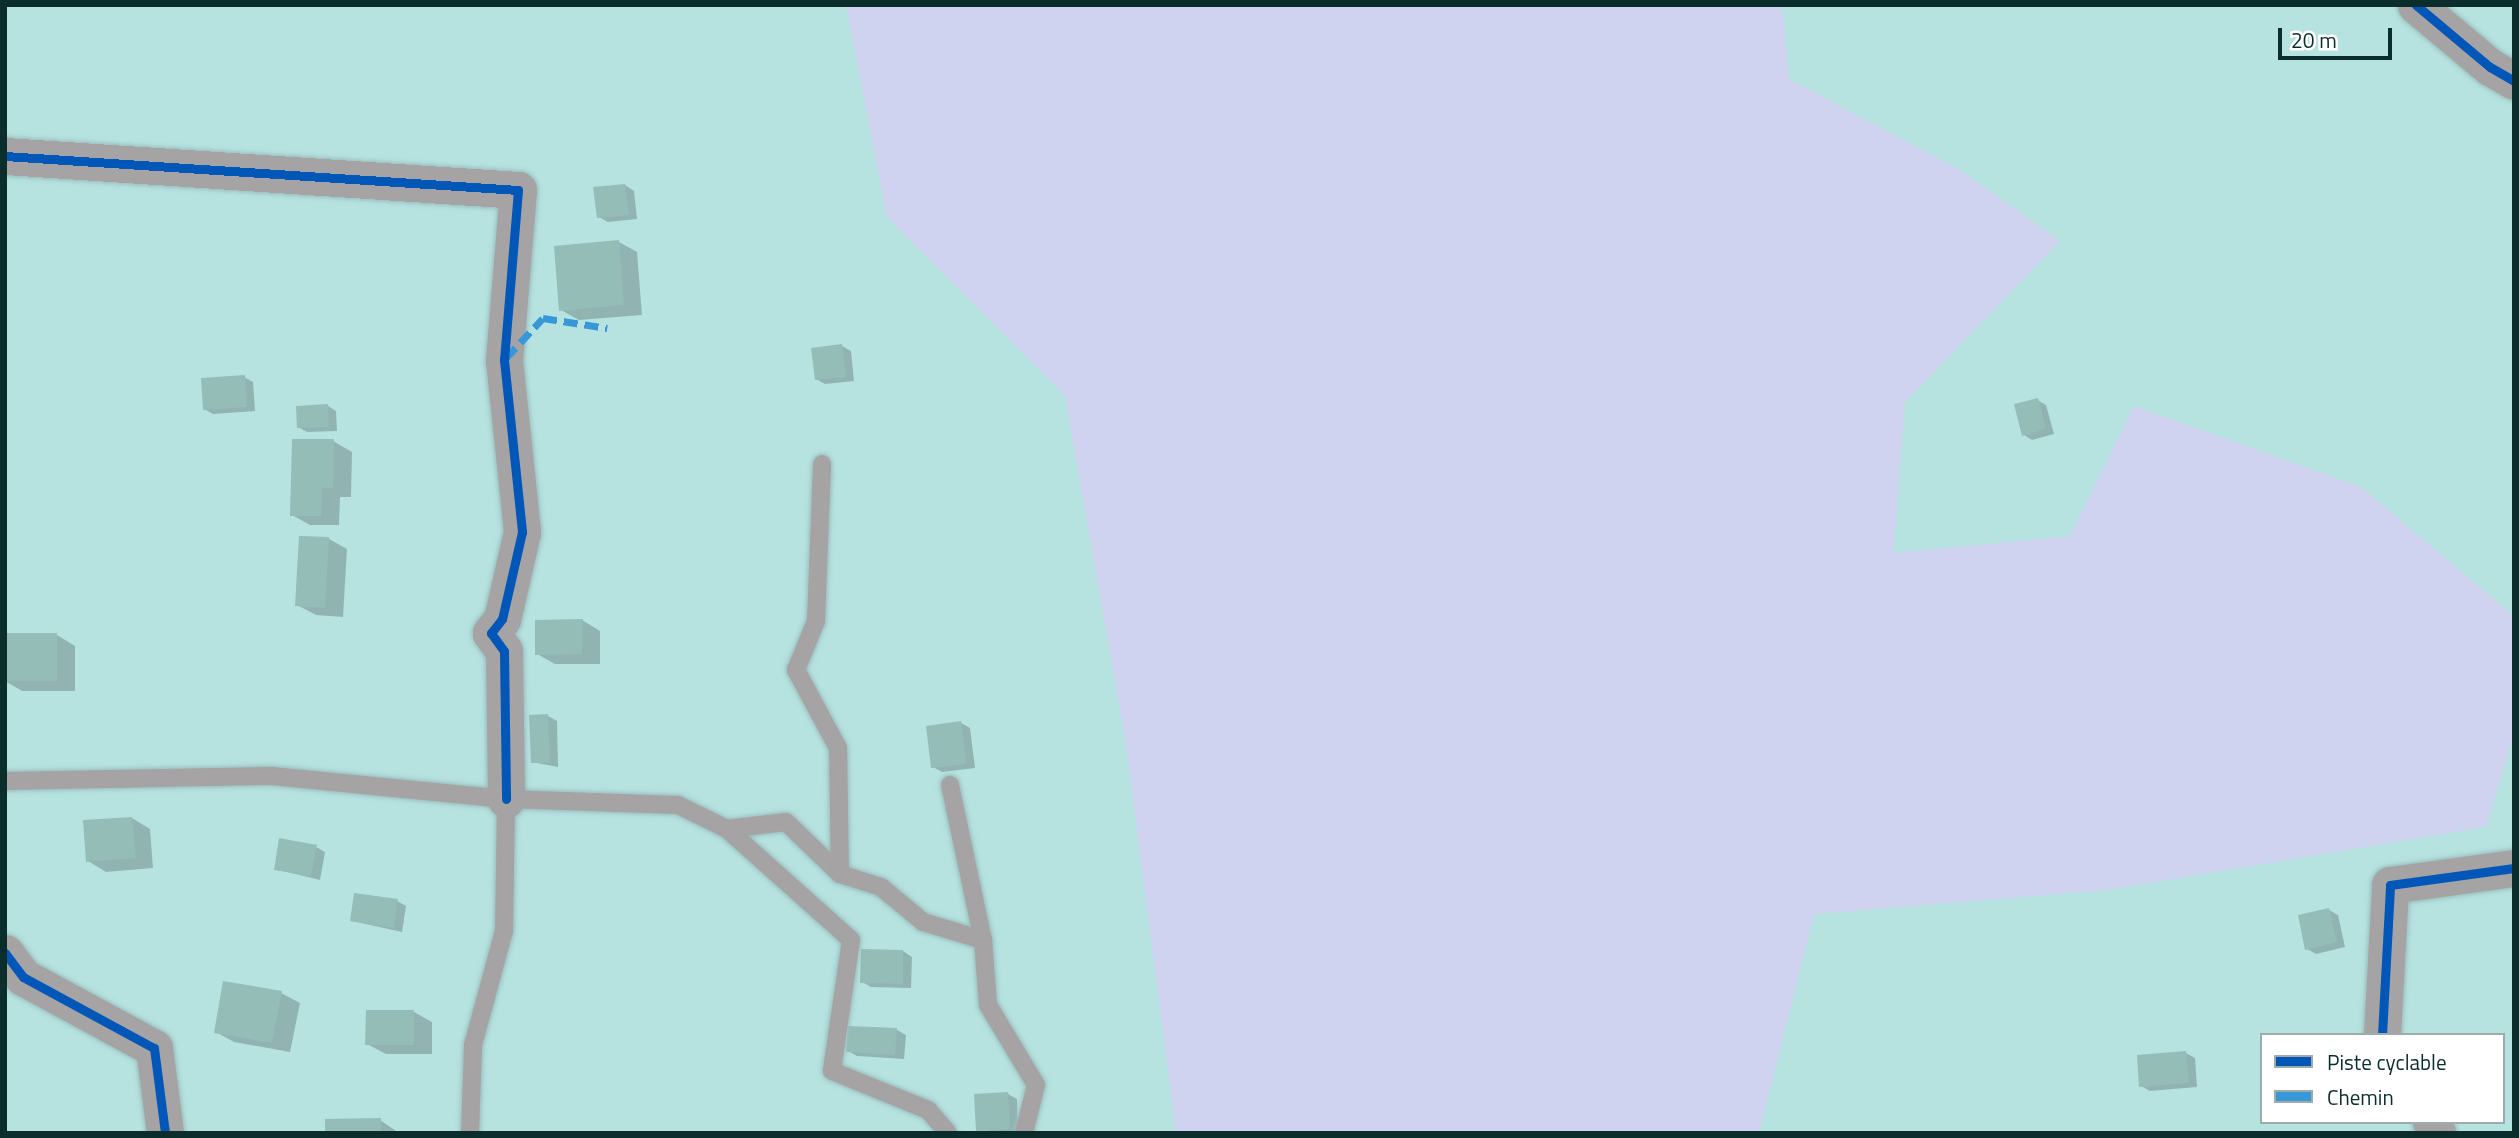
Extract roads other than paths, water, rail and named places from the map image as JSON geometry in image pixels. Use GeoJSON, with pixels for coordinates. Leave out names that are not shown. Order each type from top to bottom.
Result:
{"type":"FeatureCollection","features":[{"type":"Feature","properties":{"kind":"street"},"geometry":{"type":"LineString","coordinates":[[2416,5],[2490,67],[2514,80]]}},
{"type":"Feature","properties":{"kind":"street"},"geometry":{"type":"LineString","coordinates":[[5,156],[518,190],[504,360],[522,532],[502,619],[491,633],[504,651],[506,799]]}},
{"type":"Feature","properties":{"kind":"street"},"geometry":{"type":"LineString","coordinates":[[2382,1033],[2390,885],[2514,868]]}},
{"type":"Feature","properties":{"kind":"street"},"geometry":{"type":"LineString","coordinates":[[5,953],[23,977],[154,1048],[165,1133]]}},
{"type":"Feature","properties":{"kind":"lane"},"geometry":{"type":"LineString","coordinates":[[822,464],[816,621],[796,670],[838,748],[840,874]]}},
{"type":"Feature","properties":{"kind":"lane"},"geometry":{"type":"LineString","coordinates":[[5,781],[272,776],[506,799],[678,804],[727,829],[851,940],[832,1070],[928,1110],[948,1133]]}},
{"type":"Feature","properties":{"kind":"lane"},"geometry":{"type":"LineString","coordinates":[[950,785],[983,940],[988,1005],[1036,1085],[1024,1133]]}},
{"type":"Feature","properties":{"kind":"lane"},"geometry":{"type":"LineString","coordinates":[[470,1133],[473,1045],[504,931],[506,799]]}},
{"type":"Feature","properties":{"kind":"lane"},"geometry":{"type":"LineString","coordinates":[[727,829],[786,822],[840,874],[881,887],[923,922],[983,940]]}}]}
